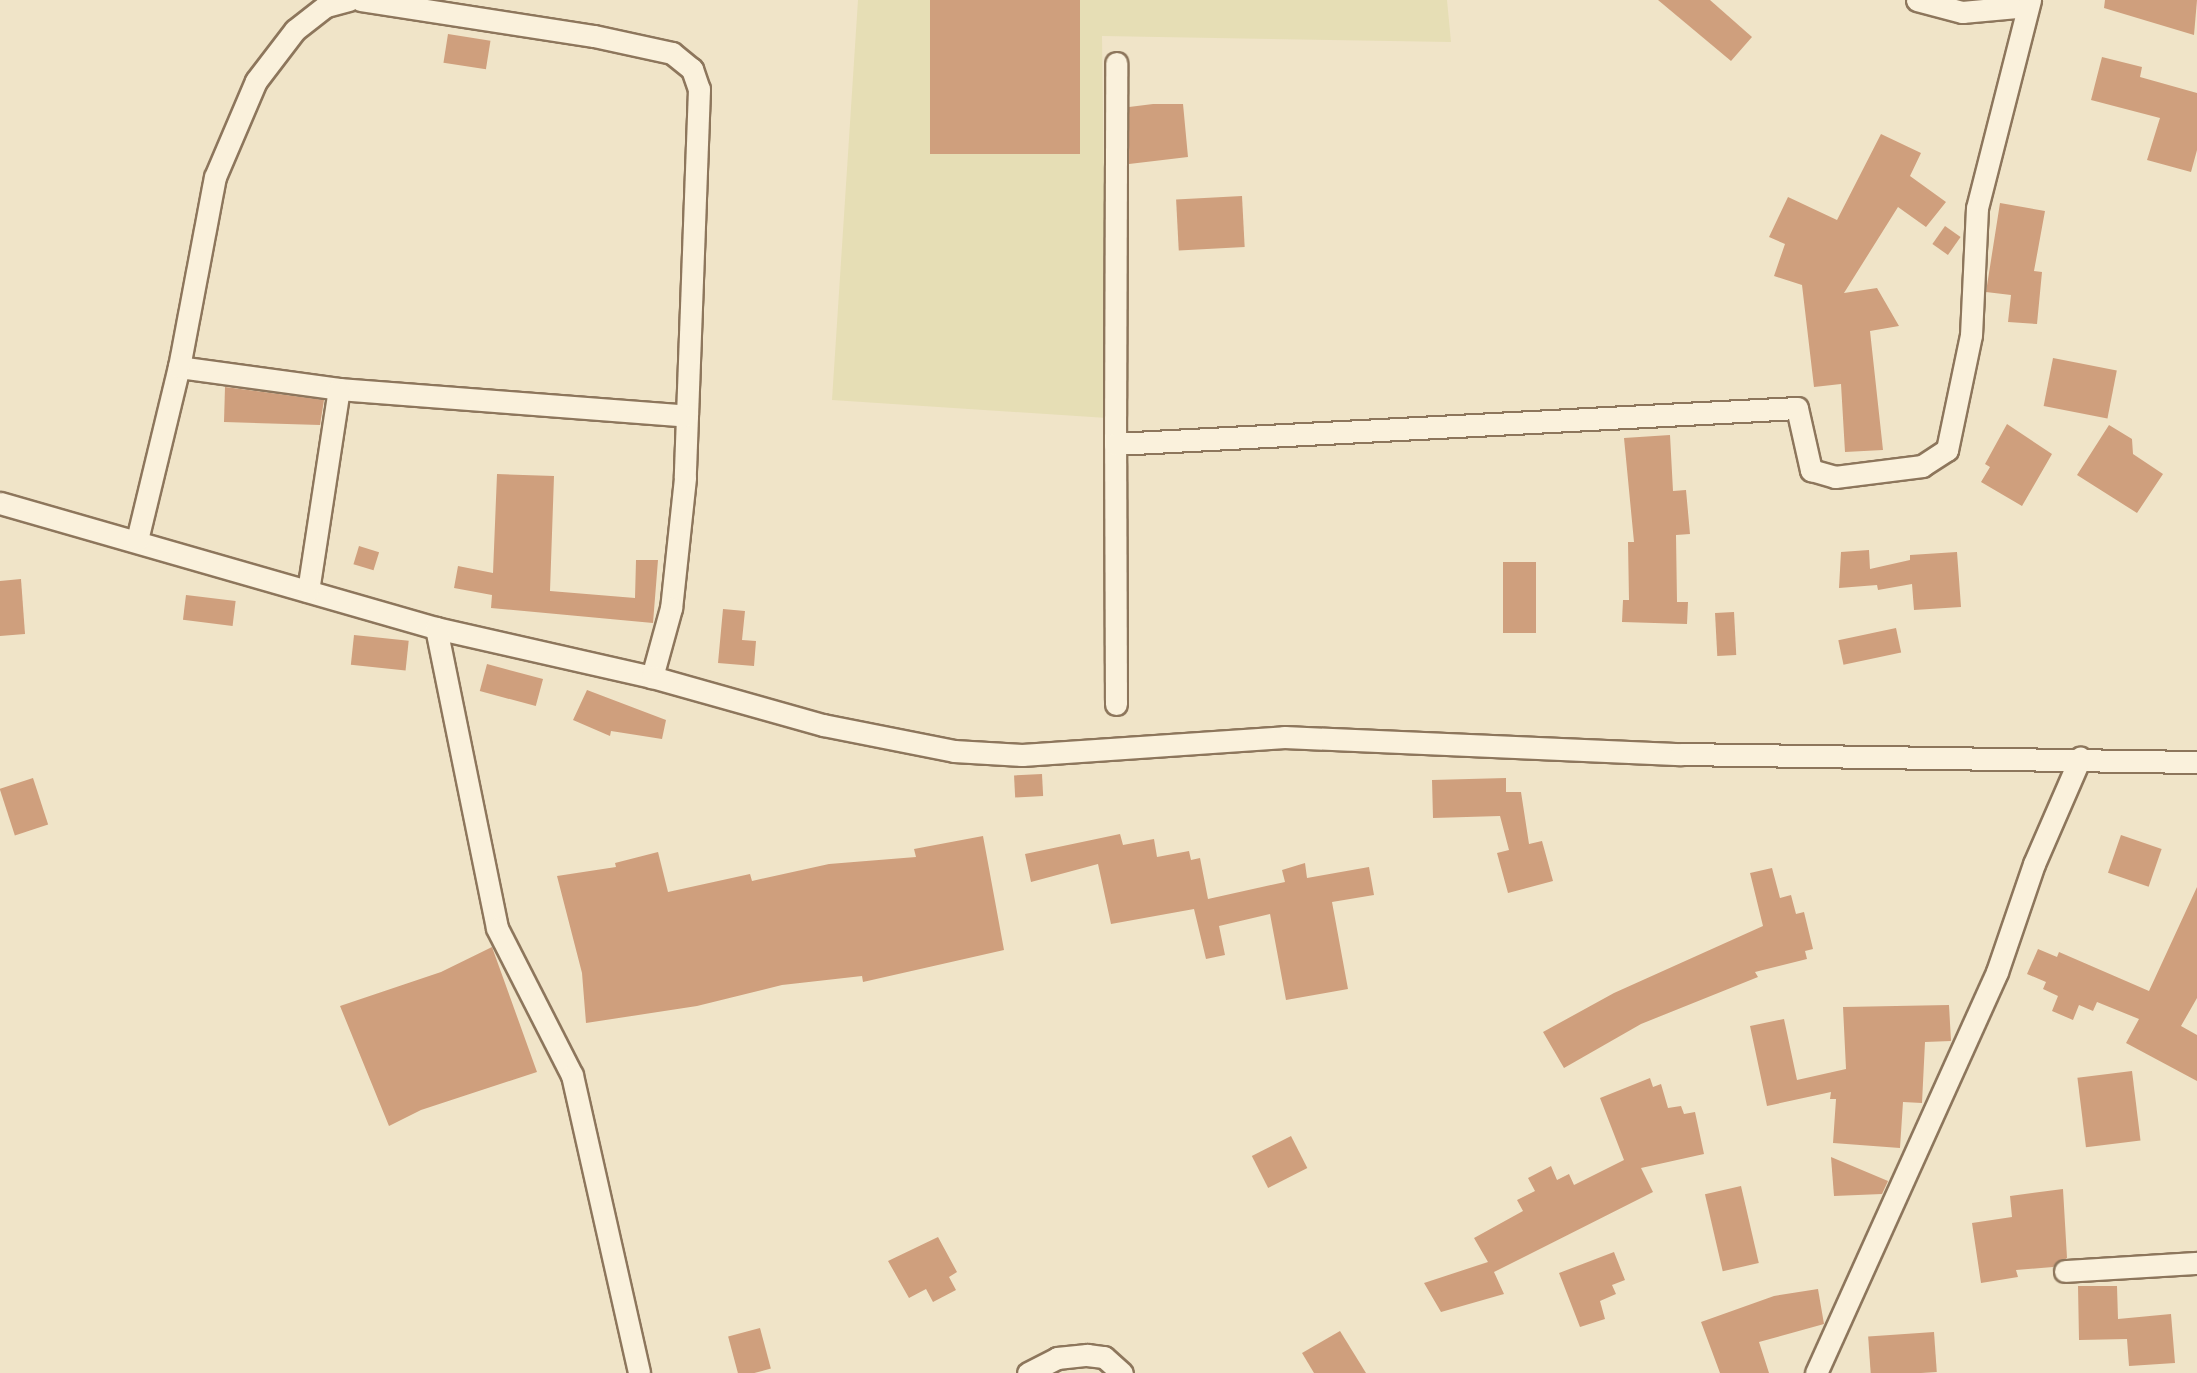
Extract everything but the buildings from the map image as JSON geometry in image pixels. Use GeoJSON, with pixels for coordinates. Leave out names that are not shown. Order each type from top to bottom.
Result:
{"type":"FeatureCollection","features":[{"type":"Feature","properties":{"kind":"street"},"geometry":{"type":"LineString","coordinates":[[136,540],[178,367],[215,177],[256,81],[295,30],[326,6],[349,0]]}},
{"type":"Feature","properties":{"kind":"street"},"geometry":{"type":"LineString","coordinates":[[361,0],[594,36],[672,53],[692,69],[699,89],[687,416],[671,608],[652,677]]}},
{"type":"Feature","properties":{"kind":"street"},"geometry":{"type":"LineString","coordinates":[[1115,444],[1797,408],[1811,470],[1835,477],[1922,466],[1948,450],[1971,335],[1978,208],[2029,3],[1962,12],[1917,0]]}},
{"type":"Feature","properties":{"kind":"street"},"geometry":{"type":"LineString","coordinates":[[1116,63],[1116,704]]}},
{"type":"Feature","properties":{"kind":"street"},"geometry":{"type":"LineString","coordinates":[[178,367],[339,389],[687,416]]}},
{"type":"Feature","properties":{"kind":"street"},"geometry":{"type":"LineString","coordinates":[[308,591],[339,389]]}},
{"type":"Feature","properties":{"kind":"street"},"geometry":{"type":"LineString","coordinates":[[0,503],[436,628],[652,677],[823,725],[954,751],[1022,755],[1284,737],[1681,754],[2080,758],[2197,762]]}},
{"type":"Feature","properties":{"kind":"street"},"geometry":{"type":"LineString","coordinates":[[436,628],[497,928],[572,1075],[639,1373]]}},
{"type":"Feature","properties":{"kind":"street"},"geometry":{"type":"LineString","coordinates":[[1816,1373],[1997,972],[2034,864],[2080,758]]}},
{"type":"Feature","properties":{"kind":"street"},"geometry":{"type":"LineString","coordinates":[[2065,1271],[2197,1263]]}},
{"type":"Feature","properties":{"kind":"street"},"geometry":{"type":"LineString","coordinates":[[1028,1373],[1057,1358],[1087,1355],[1104,1357],[1122,1373]]}},
{"type":"Feature","properties":{"kind":"shaded area"},"geometry":{"type":"Polygon","coordinates":[[[858,0],[1447,0],[1451,42],[1102,36],[1107,418],[832,400],[858,0]]]}}]}
